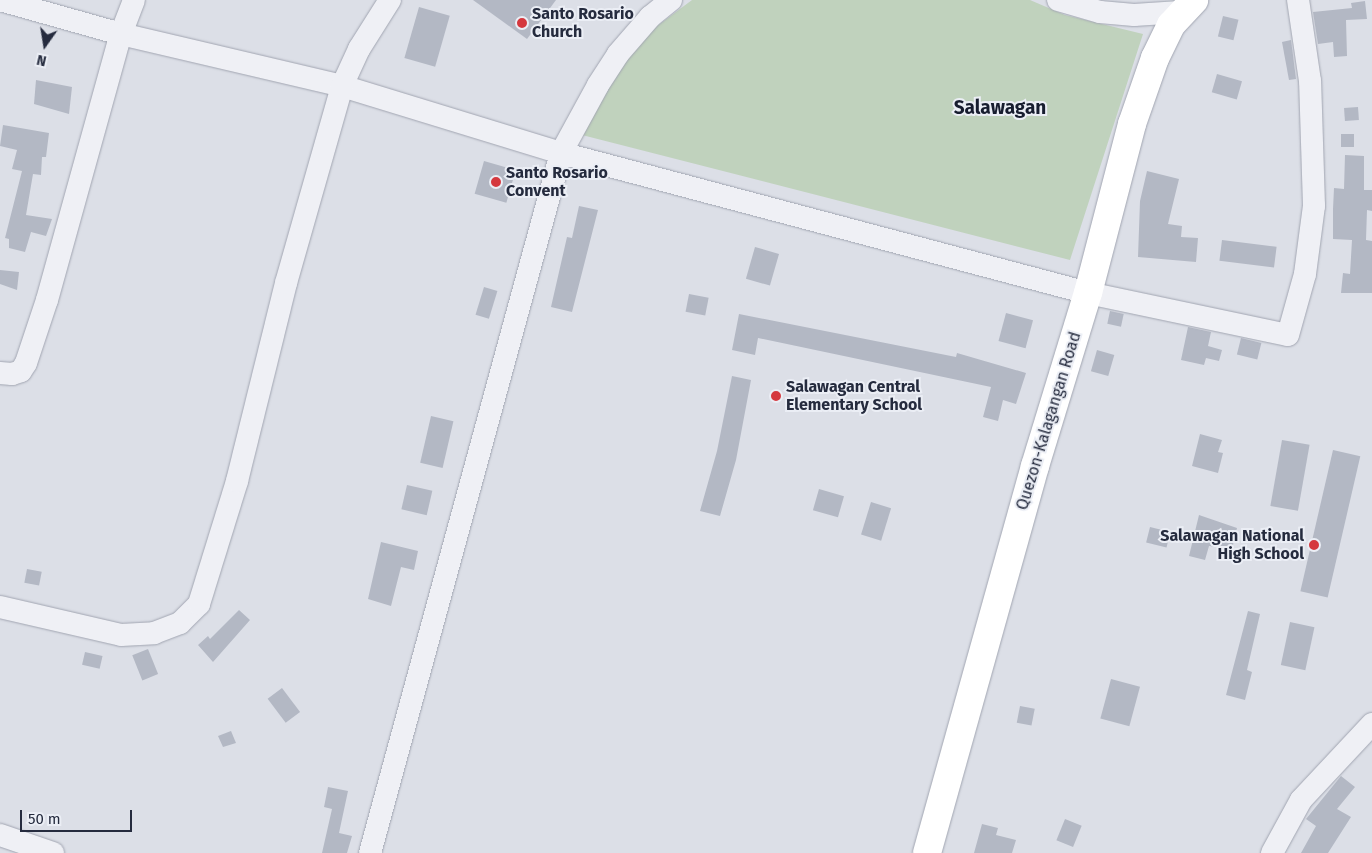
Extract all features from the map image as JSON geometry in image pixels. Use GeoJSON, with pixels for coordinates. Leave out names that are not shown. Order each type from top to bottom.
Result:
{"type":"FeatureCollection","features":[{"type":"Feature","properties":{"kind":"main road","name":"Quezon-Kalagangan Road"},"geometry":{"type":"LineString","coordinates":[[927,853],[1035,466],[1088,293],[1132,124],[1155,58],[1187,6]]}},
{"type":"Feature","properties":{"kind":"street"},"geometry":{"type":"LineString","coordinates":[[0,0],[121,34],[342,86],[561,153],[1088,293],[1288,335],[1305,274],[1314,206],[1311,90],[1298,0]]}},
{"type":"Feature","properties":{"kind":"street"},"geometry":{"type":"LineString","coordinates":[[0,373],[21,371],[29,355],[47,300],[121,34],[134,0]]}},
{"type":"Feature","properties":{"kind":"street"},"geometry":{"type":"LineString","coordinates":[[0,607],[121,635],[154,633],[180,623],[199,604],[238,481],[286,283],[342,86],[359,49],[390,0]]}},
{"type":"Feature","properties":{"kind":"street"},"geometry":{"type":"LineString","coordinates":[[370,853],[561,153],[598,84],[618,54],[650,17],[671,0]]}},
{"type":"Feature","properties":{"kind":"street"},"geometry":{"type":"LineString","coordinates":[[1058,0],[1100,12],[1134,15],[1187,6]]}},
{"type":"Feature","properties":{"kind":"street"},"geometry":{"type":"LineString","coordinates":[[1272,853],[1301,800],[1372,724]]}},
{"type":"Feature","properties":{"kind":"street"},"geometry":{"type":"LineString","coordinates":[[0,835],[53,853]]}},
{"type":"Feature","properties":{"kind":"green space"},"geometry":{"type":"Polygon","coordinates":[[[692,0],[1030,0],[1065,15],[1143,34],[1070,260],[582,135],[592,110],[645,35],[692,0]]]}},
{"type":"Feature","properties":{"kind":"building","name":"Santo Rosario Church"},"geometry":{"type":"Polygon","coordinates":[[[473,0],[556,0],[527,39],[473,0]]]}},
{"type":"Feature","properties":{"kind":"building"},"geometry":{"type":"Polygon","coordinates":[[[1365,1],[1367,19],[1346,20],[1347,56],[1334,57],[1333,42],[1318,44],[1313,12],[1352,8],[1351,3],[1365,1]]]}},
{"type":"Feature","properties":{"kind":"building"},"geometry":{"type":"Polygon","coordinates":[[[419,7],[450,16],[435,67],[404,58],[419,7]]]}},
{"type":"Feature","properties":{"kind":"building"},"geometry":{"type":"Polygon","coordinates":[[[1223,16],[1239,20],[1233,40],[1218,36],[1223,16]]]}},
{"type":"Feature","properties":{"kind":"building"},"geometry":{"type":"Polygon","coordinates":[[[1291,40],[1296,79],[1289,80],[1282,42],[1291,40]]]}},
{"type":"Feature","properties":{"kind":"building"},"geometry":{"type":"Polygon","coordinates":[[[1217,74],[1242,81],[1237,99],[1212,92],[1217,74]]]}},
{"type":"Feature","properties":{"kind":"building"},"geometry":{"type":"Polygon","coordinates":[[[36,80],[72,87],[69,114],[34,104],[36,80]]]}},
{"type":"Feature","properties":{"kind":"building"},"geometry":{"type":"Polygon","coordinates":[[[1358,107],[1359,120],[1345,121],[1344,108],[1358,107]]]}},
{"type":"Feature","properties":{"kind":"building"},"geometry":{"type":"Polygon","coordinates":[[[3,125],[49,133],[46,157],[42,157],[41,175],[33,174],[26,215],[52,219],[46,236],[31,232],[25,252],[9,248],[9,239],[5,238],[22,171],[12,169],[17,150],[0,146],[3,125]]]}},
{"type":"Feature","properties":{"kind":"building"},"geometry":{"type":"Polygon","coordinates":[[[1341,134],[1354,134],[1354,147],[1341,147],[1341,134]]]}},
{"type":"Feature","properties":{"kind":"building"},"geometry":{"type":"Polygon","coordinates":[[[1345,155],[1364,156],[1364,190],[1372,190],[1372,211],[1367,210],[1366,240],[1372,241],[1372,293],[1341,293],[1343,273],[1350,274],[1352,240],[1333,239],[1333,209],[1334,188],[1344,189],[1345,155]]]}},
{"type":"Feature","properties":{"kind":"building","name":"Santo Rosario Convent"},"geometry":{"type":"Polygon","coordinates":[[[484,161],[516,170],[506,203],[475,194],[484,161]]]}},
{"type":"Feature","properties":{"kind":"building"},"geometry":{"type":"Polygon","coordinates":[[[1147,171],[1179,179],[1168,224],[1182,226],[1181,237],[1198,238],[1196,262],[1138,257],[1140,201],[1147,171]]]}},
{"type":"Feature","properties":{"kind":"building"},"geometry":{"type":"Polygon","coordinates":[[[579,206],[598,210],[572,312],[551,307],[567,237],[572,238],[579,206]]]}},
{"type":"Feature","properties":{"kind":"building"},"geometry":{"type":"Polygon","coordinates":[[[1222,240],[1277,247],[1274,268],[1219,261],[1222,240]]]}},
{"type":"Feature","properties":{"kind":"building"},"geometry":{"type":"Polygon","coordinates":[[[755,247],[779,254],[770,286],[746,279],[755,247]]]}},
{"type":"Feature","properties":{"kind":"building"},"geometry":{"type":"Polygon","coordinates":[[[0,270],[19,272],[17,290],[0,284],[0,270]]]}},
{"type":"Feature","properties":{"kind":"building"},"geometry":{"type":"Polygon","coordinates":[[[484,287],[497,291],[489,319],[476,315],[484,287]]]}},
{"type":"Feature","properties":{"kind":"building"},"geometry":{"type":"Polygon","coordinates":[[[689,294],[709,298],[705,315],[686,312],[689,294]]]}},
{"type":"Feature","properties":{"kind":"building"},"geometry":{"type":"Polygon","coordinates":[[[1110,311],[1124,314],[1121,327],[1107,324],[1110,311]]]}},
{"type":"Feature","properties":{"kind":"building"},"geometry":{"type":"Polygon","coordinates":[[[1006,313],[1033,320],[1026,348],[998,341],[1006,313]]]}},
{"type":"Feature","properties":{"kind":"building"},"geometry":{"type":"Polygon","coordinates":[[[739,314],[956,357],[957,353],[1026,373],[1016,404],[1003,400],[998,421],[983,417],[991,387],[758,338],[755,355],[732,350],[739,314]]]}},
{"type":"Feature","properties":{"kind":"building"},"geometry":{"type":"Polygon","coordinates":[[[1188,327],[1211,332],[1208,346],[1222,350],[1219,361],[1206,358],[1204,365],[1181,360],[1188,327]]]}},
{"type":"Feature","properties":{"kind":"building"},"geometry":{"type":"Polygon","coordinates":[[[1241,338],[1261,343],[1257,360],[1237,354],[1241,338]]]}},
{"type":"Feature","properties":{"kind":"building"},"geometry":{"type":"Polygon","coordinates":[[[1097,350],[1114,355],[1108,376],[1091,371],[1097,350]]]}},
{"type":"Feature","properties":{"kind":"building"},"geometry":{"type":"Polygon","coordinates":[[[732,376],[751,380],[736,460],[720,516],[700,511],[717,451],[732,376]]]}},
{"type":"Feature","properties":{"kind":"building"},"geometry":{"type":"Polygon","coordinates":[[[431,416],[453,421],[443,468],[420,463],[431,416]]]}},
{"type":"Feature","properties":{"kind":"building"},"geometry":{"type":"Polygon","coordinates":[[[1200,434],[1222,440],[1218,452],[1223,453],[1218,473],[1192,466],[1200,434]]]}},
{"type":"Feature","properties":{"kind":"building"},"geometry":{"type":"Polygon","coordinates":[[[1282,440],[1310,445],[1298,511],[1270,506],[1282,440]]]}},
{"type":"Feature","properties":{"kind":"building"},"geometry":{"type":"Polygon","coordinates":[[[1333,450],[1360,456],[1328,598],[1300,591],[1333,450]]]}},
{"type":"Feature","properties":{"kind":"building"},"geometry":{"type":"Polygon","coordinates":[[[407,485],[432,491],[427,515],[401,509],[407,485]]]}},
{"type":"Feature","properties":{"kind":"building"},"geometry":{"type":"Polygon","coordinates":[[[819,489],[844,496],[838,517],[813,510],[819,489]]]}},
{"type":"Feature","properties":{"kind":"building"},"geometry":{"type":"Polygon","coordinates":[[[871,502],[891,508],[881,541],[861,535],[871,502]]]}},
{"type":"Feature","properties":{"kind":"building"},"geometry":{"type":"Polygon","coordinates":[[[1199,515],[1237,528],[1232,549],[1209,546],[1205,560],[1189,556],[1199,515]]]}},
{"type":"Feature","properties":{"kind":"building"},"geometry":{"type":"Polygon","coordinates":[[[1150,527],[1170,532],[1167,548],[1146,543],[1150,527]]]}},
{"type":"Feature","properties":{"kind":"building"},"geometry":{"type":"Polygon","coordinates":[[[381,542],[418,551],[414,570],[401,567],[391,606],[368,599],[381,542]]]}},
{"type":"Feature","properties":{"kind":"building"},"geometry":{"type":"Polygon","coordinates":[[[27,569],[42,572],[39,586],[24,583],[27,569]]]}},
{"type":"Feature","properties":{"kind":"building"},"geometry":{"type":"Polygon","coordinates":[[[239,610],[250,620],[213,662],[198,645],[208,636],[210,639],[239,610]]]}},
{"type":"Feature","properties":{"kind":"building"},"geometry":{"type":"Polygon","coordinates":[[[1248,611],[1260,614],[1247,670],[1252,672],[1245,700],[1226,695],[1248,611]]]}},
{"type":"Feature","properties":{"kind":"building"},"geometry":{"type":"Polygon","coordinates":[[[1290,622],[1314,627],[1305,670],[1281,665],[1290,622]]]}},
{"type":"Feature","properties":{"kind":"building"},"geometry":{"type":"Polygon","coordinates":[[[148,649],[158,674],[142,680],[132,655],[148,649]]]}},
{"type":"Feature","properties":{"kind":"building"},"geometry":{"type":"Polygon","coordinates":[[[85,652],[103,656],[100,669],[82,665],[85,652]]]}},
{"type":"Feature","properties":{"kind":"building"},"geometry":{"type":"Polygon","coordinates":[[[1111,679],[1140,687],[1129,726],[1100,719],[1111,679]]]}},
{"type":"Feature","properties":{"kind":"building"},"geometry":{"type":"Polygon","coordinates":[[[282,688],[300,712],[286,723],[268,699],[282,688]]]}},
{"type":"Feature","properties":{"kind":"building"},"geometry":{"type":"Polygon","coordinates":[[[1020,706],[1035,709],[1031,726],[1017,723],[1020,706]]]}},
{"type":"Feature","properties":{"kind":"building"},"geometry":{"type":"Polygon","coordinates":[[[231,731],[236,743],[223,747],[218,736],[231,731]]]}},
{"type":"Feature","properties":{"kind":"building"},"geometry":{"type":"Polygon","coordinates":[[[1341,776],[1355,787],[1337,809],[1351,817],[1328,853],[1301,853],[1316,826],[1306,819],[1341,776]]]}},
{"type":"Feature","properties":{"kind":"building"},"geometry":{"type":"Polygon","coordinates":[[[328,787],[348,791],[339,833],[352,836],[347,853],[322,853],[332,809],[324,807],[328,787]]]}},
{"type":"Feature","properties":{"kind":"building"},"geometry":{"type":"Polygon","coordinates":[[[1065,819],[1082,826],[1073,847],[1056,840],[1065,819]]]}},
{"type":"Feature","properties":{"kind":"building"},"geometry":{"type":"Polygon","coordinates":[[[982,824],[998,828],[996,835],[1016,840],[1012,853],[974,853],[982,824]]]}},
{"type":"Feature","properties":{"kind":"place","name":"Santo Rosario Church"},"geometry":{"type":"Point","coordinates":[522,23]}},
{"type":"Feature","properties":{"kind":"place","name":"Santo Rosario Convent"},"geometry":{"type":"Point","coordinates":[496,182]}},
{"type":"Feature","properties":{"kind":"place","name":"Salawagan Central Elementary School"},"geometry":{"type":"Point","coordinates":[776,396]}},
{"type":"Feature","properties":{"kind":"place","name":"Salawagan National High School"},"geometry":{"type":"Point","coordinates":[1314,545]}},
{"type":"Feature","properties":{"kind":"district","name":"Salawagan"},"geometry":{"type":"Point","coordinates":[1000,108]}}]}
